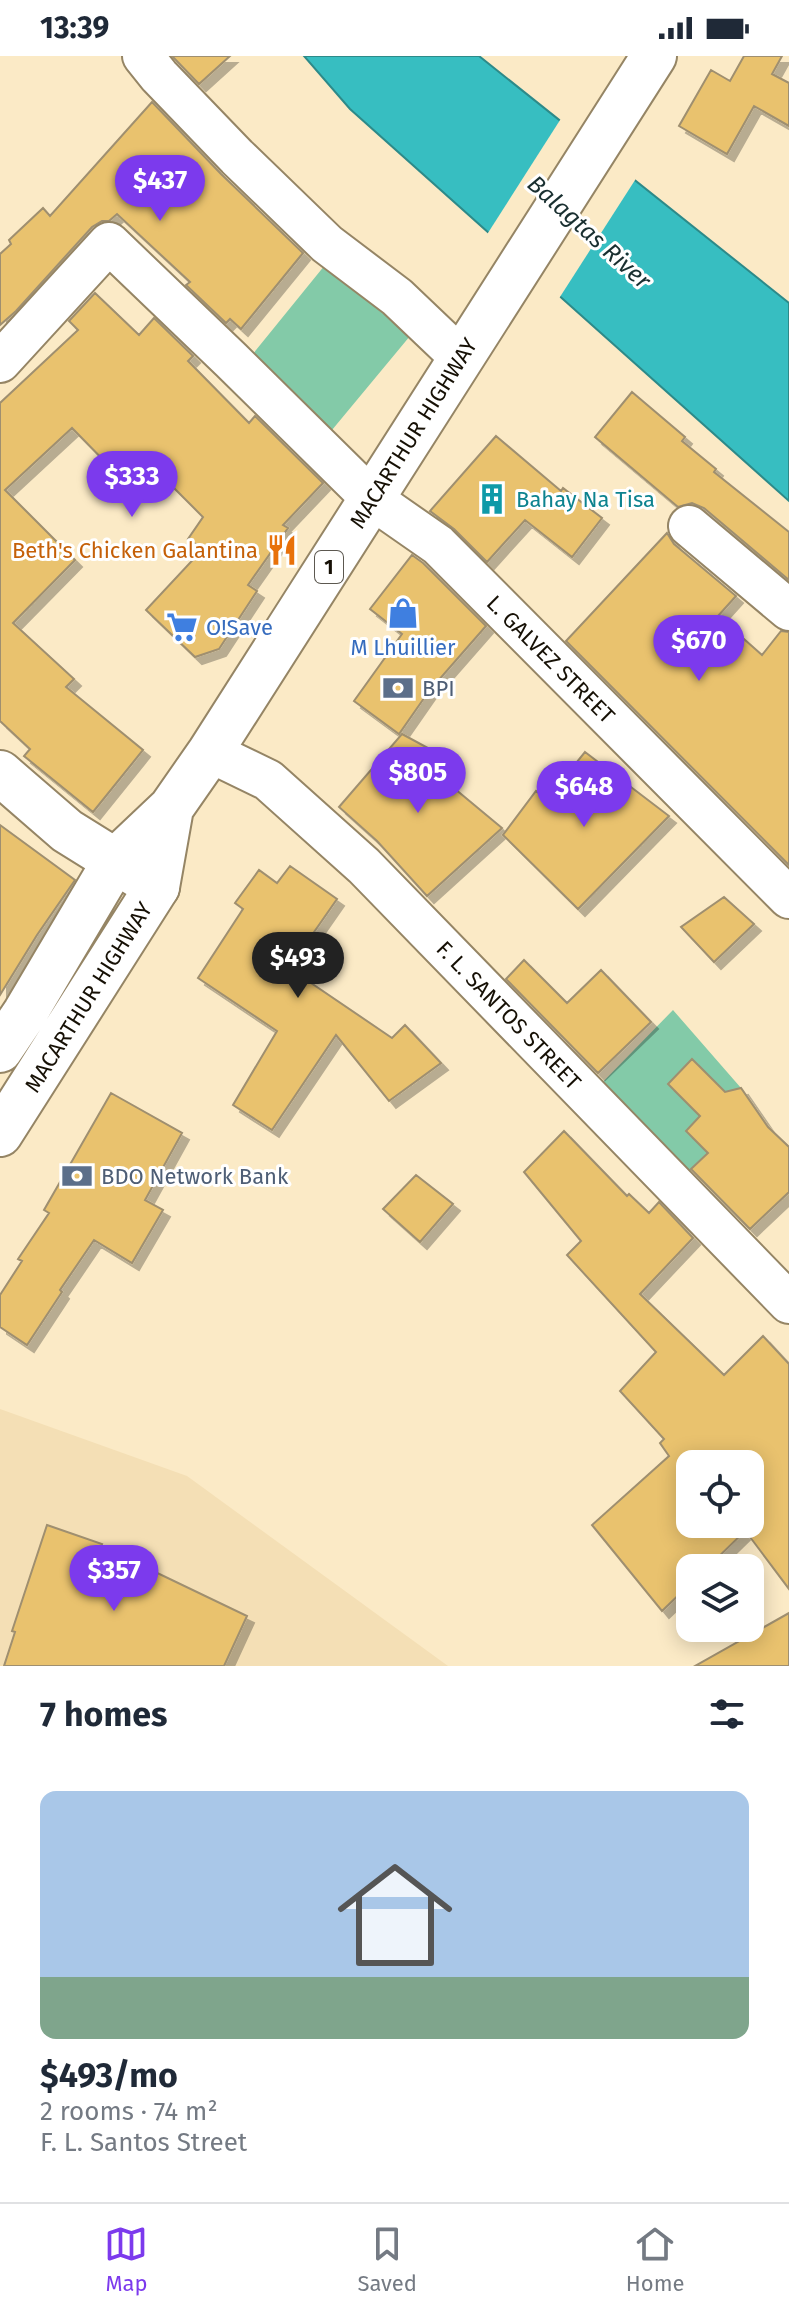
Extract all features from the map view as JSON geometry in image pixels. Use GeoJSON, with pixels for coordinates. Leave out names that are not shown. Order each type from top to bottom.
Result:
{"type":"FeatureCollection","features":[{"type":"Feature","properties":{"kind":"main road","name":"MACARTHUR HIGHWAY"},"geometry":{"type":"LineString","coordinates":[[0,1050],[115,861],[171,808],[210,752],[654,56]]}},
{"type":"Feature","properties":{"kind":"main road"},"geometry":{"type":"LineString","coordinates":[[0,773],[67,831],[157,887]]}},
{"type":"Feature","properties":{"kind":"main road","name":"MACARTHUR HIGHWAY"},"geometry":{"type":"LineString","coordinates":[[0,1134],[157,887],[171,808]]}},
{"type":"Feature","properties":{"kind":"street"},"geometry":{"type":"LineString","coordinates":[[143,56],[237,157],[327,244],[397,297],[471,340]]}},
{"type":"Feature","properties":{"kind":"street","name":"L. GALVEZ STREET"},"geometry":{"type":"LineString","coordinates":[[0,362],[109,243],[372,499],[438,545],[789,898]]}},
{"type":"Feature","properties":{"kind":"street"},"geometry":{"type":"LineString","coordinates":[[689,526],[789,610]]}},
{"type":"Feature","properties":{"kind":"street","name":"F. L. SANTOS STREET"},"geometry":{"type":"LineString","coordinates":[[210,752],[268,780],[364,866],[789,1303]]}},
{"type":"Feature","properties":{"kind":"shaded area"},"geometry":{"type":"Polygon","coordinates":[[[0,1409],[187,1476],[448,1666],[0,1666],[0,1409]]]}},
{"type":"Feature","properties":{"kind":"green space"},"geometry":{"type":"Polygon","coordinates":[[[325,265],[410,336],[332,430],[248,360],[325,265]]]}},
{"type":"Feature","properties":{"kind":"green space"},"geometry":{"type":"Polygon","coordinates":[[[673,1010],[741,1088],[725,1092],[668,1084],[700,1116],[686,1131],[708,1153],[684,1177],[595,1090],[673,1010]]]}},
{"type":"Feature","properties":{"kind":"water","name":"Balagtas River"},"geometry":{"type":"Polygon","coordinates":[[[304,56],[479,56],[789,303],[789,501],[350,109],[304,56]]]}},
{"type":"Feature","properties":{"kind":"pier"},"geometry":{"type":"Polygon","coordinates":[[[562,117],[637,177],[558,300],[486,236],[562,117]]]}},
{"type":"Feature","properties":{"kind":"building"},"geometry":{"type":"Polygon","coordinates":[[[172,56],[230,56],[199,84],[172,56]]]}},
{"type":"Feature","properties":{"kind":"building"},"geometry":{"type":"Polygon","coordinates":[[[744,56],[782,56],[772,74],[789,83],[789,126],[754,106],[727,154],[679,126],[711,70],[730,81],[744,56]]]}},
{"type":"Feature","properties":{"kind":"building"},"geometry":{"type":"Polygon","coordinates":[[[152,102],[303,253],[241,329],[230,319],[226,323],[186,285],[190,282],[117,214],[109,221],[92,227],[0,325],[0,254],[11,244],[9,240],[43,208],[50,216],[152,102]]]}},
{"type":"Feature","properties":{"kind":"building"},"geometry":{"type":"Polygon","coordinates":[[[95,293],[139,335],[154,318],[193,356],[188,361],[249,423],[255,416],[323,483],[283,525],[288,528],[248,585],[257,591],[219,649],[195,657],[146,610],[203,549],[188,539],[203,517],[152,466],[141,477],[130,465],[119,476],[72,428],[5,490],[75,560],[13,623],[74,679],[66,687],[143,750],[93,812],[24,756],[30,749],[0,721],[0,403],[78,330],[69,321],[95,293]]]}},
{"type":"Feature","properties":{"kind":"building"},"geometry":{"type":"Polygon","coordinates":[[[632,392],[685,437],[682,441],[716,469],[714,472],[789,532],[789,580],[704,508],[692,503],[678,507],[595,437],[632,392]]]}},
{"type":"Feature","properties":{"kind":"building","name":"Bahay Na Tisa"},"geometry":{"type":"Polygon","coordinates":[[[496,436],[561,491],[563,488],[602,518],[572,557],[525,520],[487,562],[454,529],[430,511],[496,436]]]}},
{"type":"Feature","properties":{"kind":"building"},"geometry":{"type":"Polygon","coordinates":[[[667,533],[674,544],[736,596],[718,616],[762,655],[781,631],[789,632],[789,865],[566,641],[667,533]]]}},
{"type":"Feature","properties":{"kind":"building"},"geometry":{"type":"Polygon","coordinates":[[[412,555],[486,626],[429,691],[399,734],[354,701],[402,634],[370,609],[412,555]]]}},
{"type":"Feature","properties":{"kind":"building"},"geometry":{"type":"Polygon","coordinates":[[[402,734],[441,755],[431,769],[502,828],[427,896],[377,841],[339,807],[402,734]]]}},
{"type":"Feature","properties":{"kind":"building"},"geometry":{"type":"Polygon","coordinates":[[[585,752],[669,816],[578,909],[503,835],[536,791],[547,799],[585,752]]]}},
{"type":"Feature","properties":{"kind":"building"},"geometry":{"type":"Polygon","coordinates":[[[0,825],[75,880],[0,995],[0,825]]]}},
{"type":"Feature","properties":{"kind":"building"},"geometry":{"type":"Polygon","coordinates":[[[290,866],[337,899],[289,968],[392,1038],[405,1025],[441,1063],[389,1101],[336,1035],[272,1130],[233,1105],[277,1031],[198,978],[243,909],[235,903],[259,870],[277,883],[290,866]]]}},
{"type":"Feature","properties":{"kind":"building"},"geometry":{"type":"Polygon","coordinates":[[[724,897],[754,924],[714,962],[681,927],[724,897]]]}},
{"type":"Feature","properties":{"kind":"building"},"geometry":{"type":"Polygon","coordinates":[[[524,960],[567,1003],[601,970],[651,1022],[598,1073],[506,979],[524,960]]]}},
{"type":"Feature","properties":{"kind":"building"},"geometry":{"type":"Polygon","coordinates":[[[692,1059],[725,1092],[741,1088],[768,1127],[789,1147],[789,1192],[750,1229],[691,1169],[708,1153],[686,1131],[700,1116],[668,1084],[692,1059]]]}},
{"type":"Feature","properties":{"kind":"building"},"geometry":{"type":"Polygon","coordinates":[[[111,1093],[182,1133],[145,1200],[163,1210],[132,1263],[94,1240],[27,1345],[0,1327],[0,1295],[22,1261],[18,1259],[49,1213],[44,1210],[111,1093]]]}},
{"type":"Feature","properties":{"kind":"building"},"geometry":{"type":"Polygon","coordinates":[[[564,1131],[627,1196],[629,1194],[649,1213],[659,1202],[693,1238],[640,1294],[724,1375],[763,1336],[789,1364],[789,1589],[751,1538],[764,1538],[764,1450],[676,1450],[676,1538],[738,1538],[721,1554],[676,1554],[676,1598],[662,1611],[592,1525],[669,1456],[660,1443],[664,1439],[620,1391],[656,1352],[567,1255],[581,1241],[524,1172],[564,1131]]]}},
{"type":"Feature","properties":{"kind":"building"},"geometry":{"type":"Polygon","coordinates":[[[416,1175],[453,1204],[420,1242],[383,1209],[416,1175]]]}},
{"type":"Feature","properties":{"kind":"building"},"geometry":{"type":"Polygon","coordinates":[[[47,1525],[102,1544],[247,1616],[224,1666],[4,1666],[15,1632],[12,1631],[47,1525]]]}},
{"type":"Feature","properties":{"kind":"building"},"geometry":{"type":"Polygon","coordinates":[[[789,1613],[789,1666],[695,1666],[738,1642],[764,1642],[764,1627],[789,1613]]]}},
{"type":"Feature","properties":{"kind":"place","name":"Bahay Na Tisa"},"geometry":{"type":"Point","coordinates":[492,499]}},
{"type":"Feature","properties":{"kind":"place","name":"Beth's Chicken Galantina"},"geometry":{"type":"Point","coordinates":[282,550]}},
{"type":"Feature","properties":{"kind":"place","name":"M Lhuillier"},"geometry":{"type":"Point","coordinates":[403,613]}},
{"type":"Feature","properties":{"kind":"place","name":"O!Save"},"geometry":{"type":"Point","coordinates":[182,627]}},
{"type":"Feature","properties":{"kind":"place","name":"BPI"},"geometry":{"type":"Point","coordinates":[398,688]}},
{"type":"Feature","properties":{"kind":"place","name":"BDO Network Bank"},"geometry":{"type":"Point","coordinates":[77,1176]}}]}
